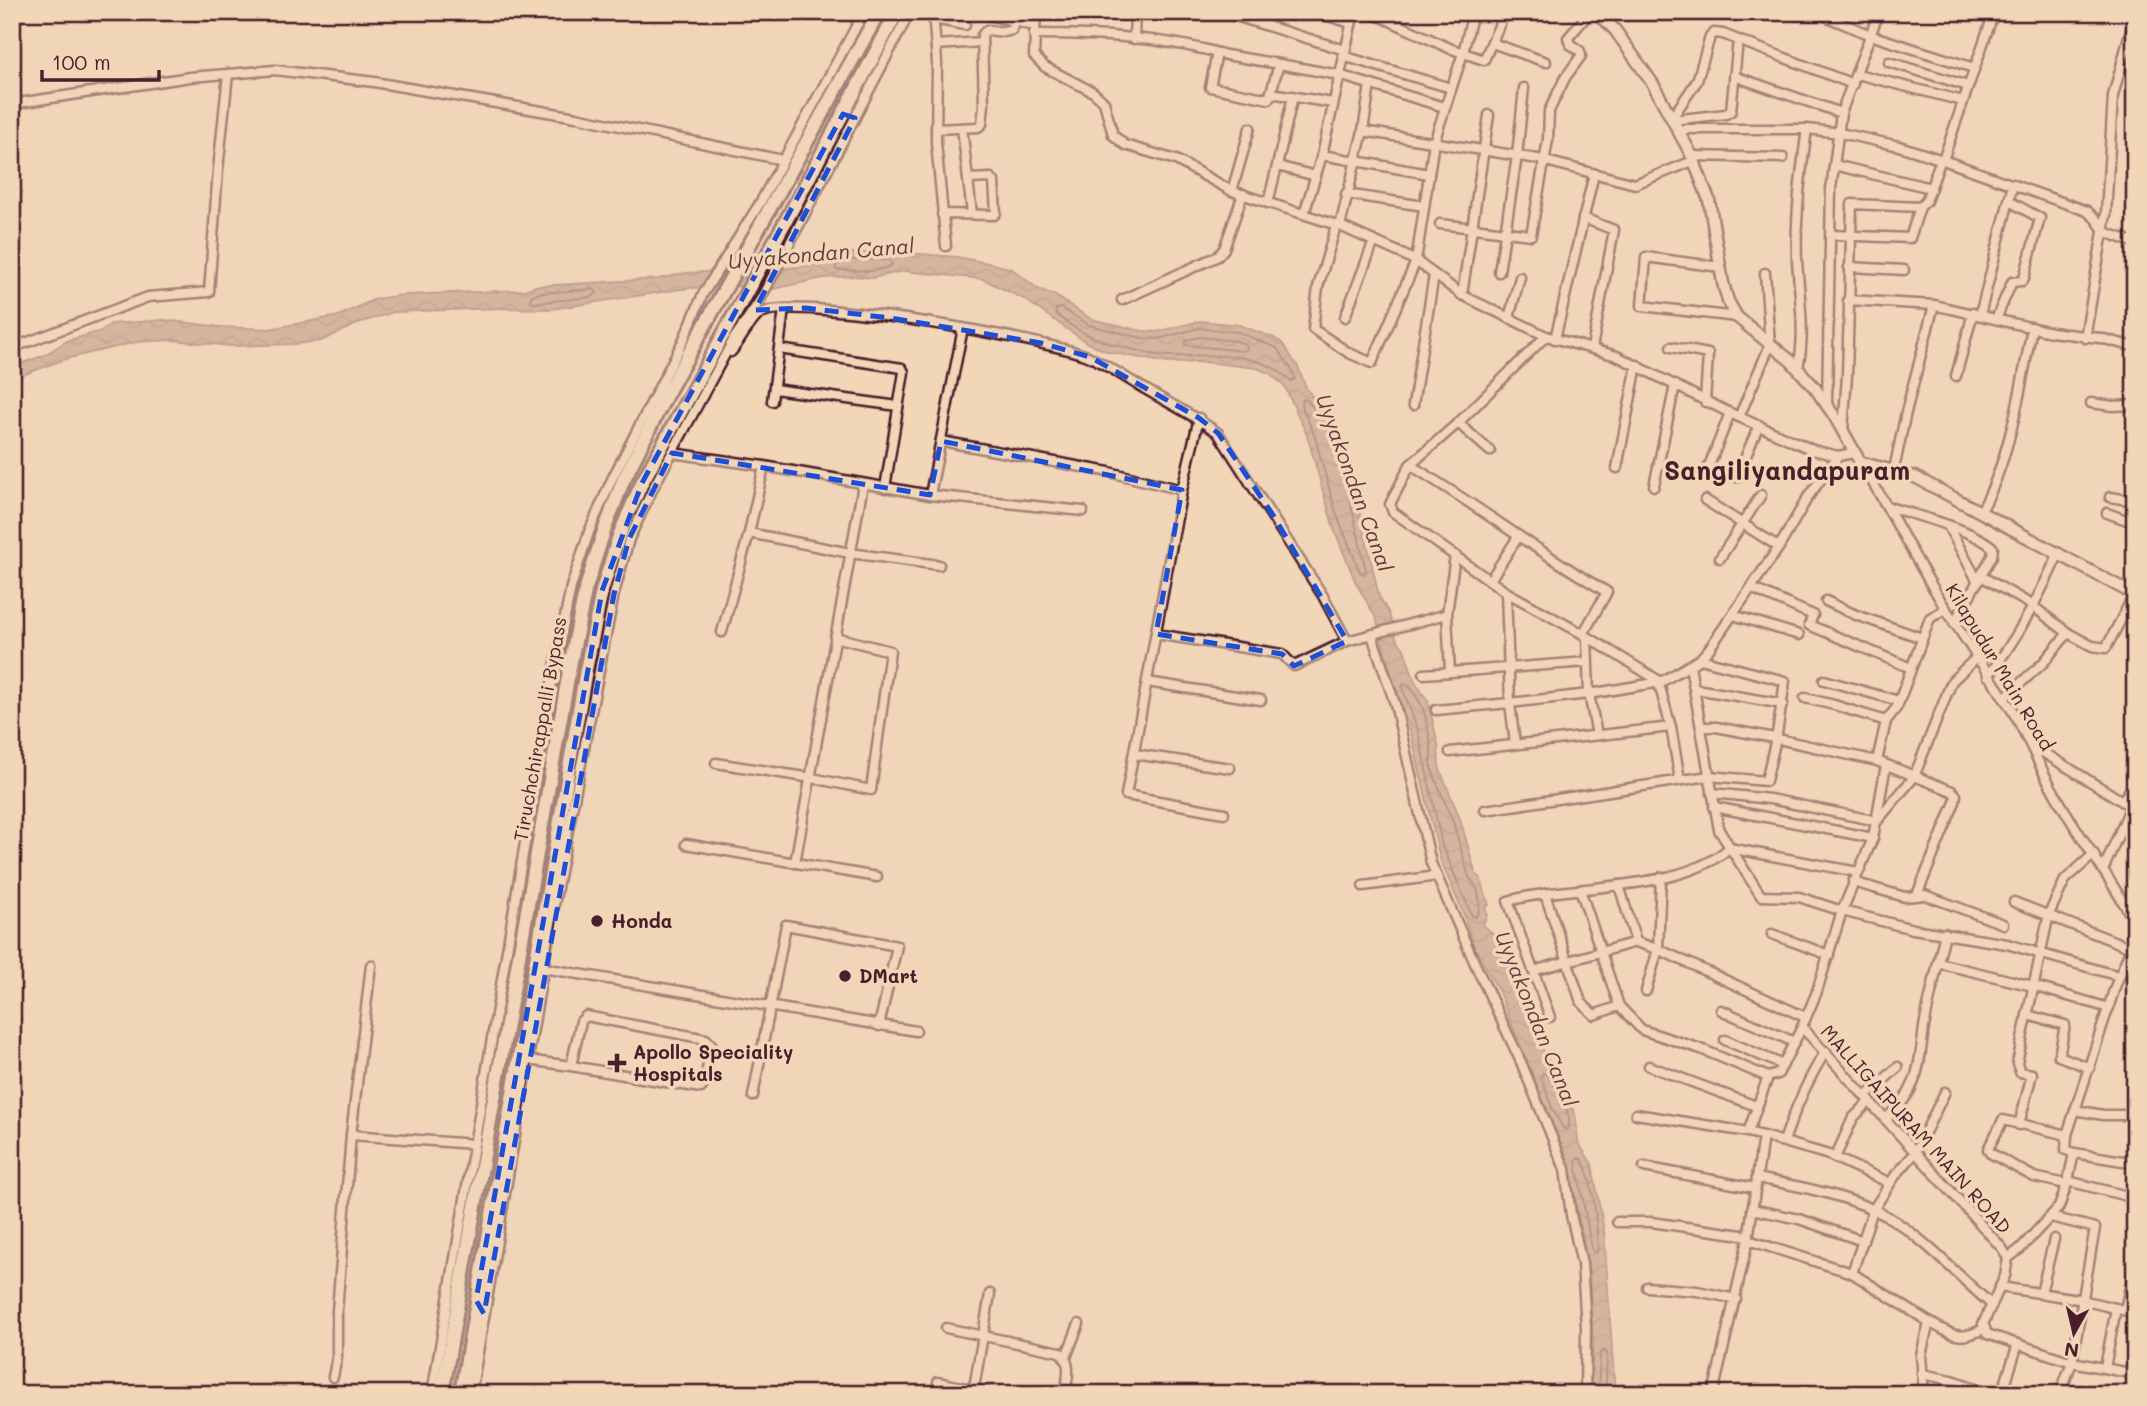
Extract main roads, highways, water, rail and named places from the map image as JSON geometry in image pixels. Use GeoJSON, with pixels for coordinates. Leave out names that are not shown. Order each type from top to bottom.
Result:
{"type":"FeatureCollection","features":[{"type":"Feature","properties":{"kind":"highway","name":"Tiruchchirappalli Bypass"},"geometry":{"type":"LineString","coordinates":[[442,1394],[567,680],[585,591],[603,534],[624,481],[667,393],[879,12]]}},
{"type":"Feature","properties":{"kind":"highway","name":"Tiruchchirappalli Bypass"},"geometry":{"type":"LineString","coordinates":[[461,1394],[586,670],[602,591],[619,536],[642,483],[834,131],[849,116],[856,89],[897,12]]}},
{"type":"Feature","properties":{"kind":"highway"},"geometry":{"type":"LineString","coordinates":[[476,1300],[484,1314]]}},
{"type":"Feature","properties":{"kind":"main road"},"geometry":{"type":"LineString","coordinates":[[1601,16],[1615,30],[1648,76],[1693,158],[1709,200],[1728,301],[1737,317],[1798,368],[1827,404],[1857,457],[1915,477],[2135,595]]}},
{"type":"Feature","properties":{"kind":"water"},"geometry":{"type":"Polygon","coordinates":[[[849,253],[908,253],[957,257],[993,264],[1012,269],[1038,289],[1054,295],[1091,319],[1157,332],[1200,321],[1239,325],[1282,343],[1298,367],[1307,390],[1328,414],[1349,464],[1379,596],[1389,614],[1396,638],[1404,649],[1415,682],[1428,701],[1438,745],[1439,767],[1489,905],[1485,907],[1487,915],[1483,925],[1496,936],[1496,948],[1504,959],[1546,1057],[1568,1096],[1576,1119],[1578,1142],[1592,1164],[1604,1231],[1615,1394],[1591,1394],[1593,1343],[1589,1272],[1567,1156],[1499,992],[1473,944],[1464,915],[1440,859],[1411,733],[1398,698],[1376,618],[1356,583],[1334,529],[1307,435],[1285,387],[1271,374],[1257,368],[1205,362],[1167,363],[1109,352],[1089,344],[1024,299],[983,279],[904,271],[872,278],[823,278],[769,290],[741,286],[688,288],[551,309],[394,312],[361,322],[321,341],[296,344],[231,346],[173,340],[136,342],[65,359],[12,379],[12,367],[45,355],[67,341],[101,331],[111,324],[164,320],[221,327],[269,329],[339,316],[375,299],[405,295],[524,290],[536,286],[659,279],[685,273],[788,268],[814,265],[849,253]]]}},
{"type":"Feature","properties":{"kind":"place","name":"Honda"},"geometry":{"type":"Point","coordinates":[597,921]}},
{"type":"Feature","properties":{"kind":"place","name":"DMart"},"geometry":{"type":"Point","coordinates":[845,976]}},
{"type":"Feature","properties":{"kind":"place","name":"Apollo Speciality Hospitals"},"geometry":{"type":"Point","coordinates":[617,1063]}},
{"type":"Feature","properties":{"kind":"district","name":"Sangiliyandapuram"},"geometry":{"type":"Point","coordinates":[1787,471]}},
{"type":"Feature","properties":{"kind":"water label","name":"Uyyakondan Canal"},"geometry":{"type":"Point","coordinates":[821,254]}},
{"type":"Feature","properties":{"kind":"water label","name":"Uyyakondan Canal"},"geometry":{"type":"Point","coordinates":[1354,483]}},
{"type":"Feature","properties":{"kind":"water label","name":"Uyyakondan Canal"},"geometry":{"type":"Point","coordinates":[1536,1019]}}]}
